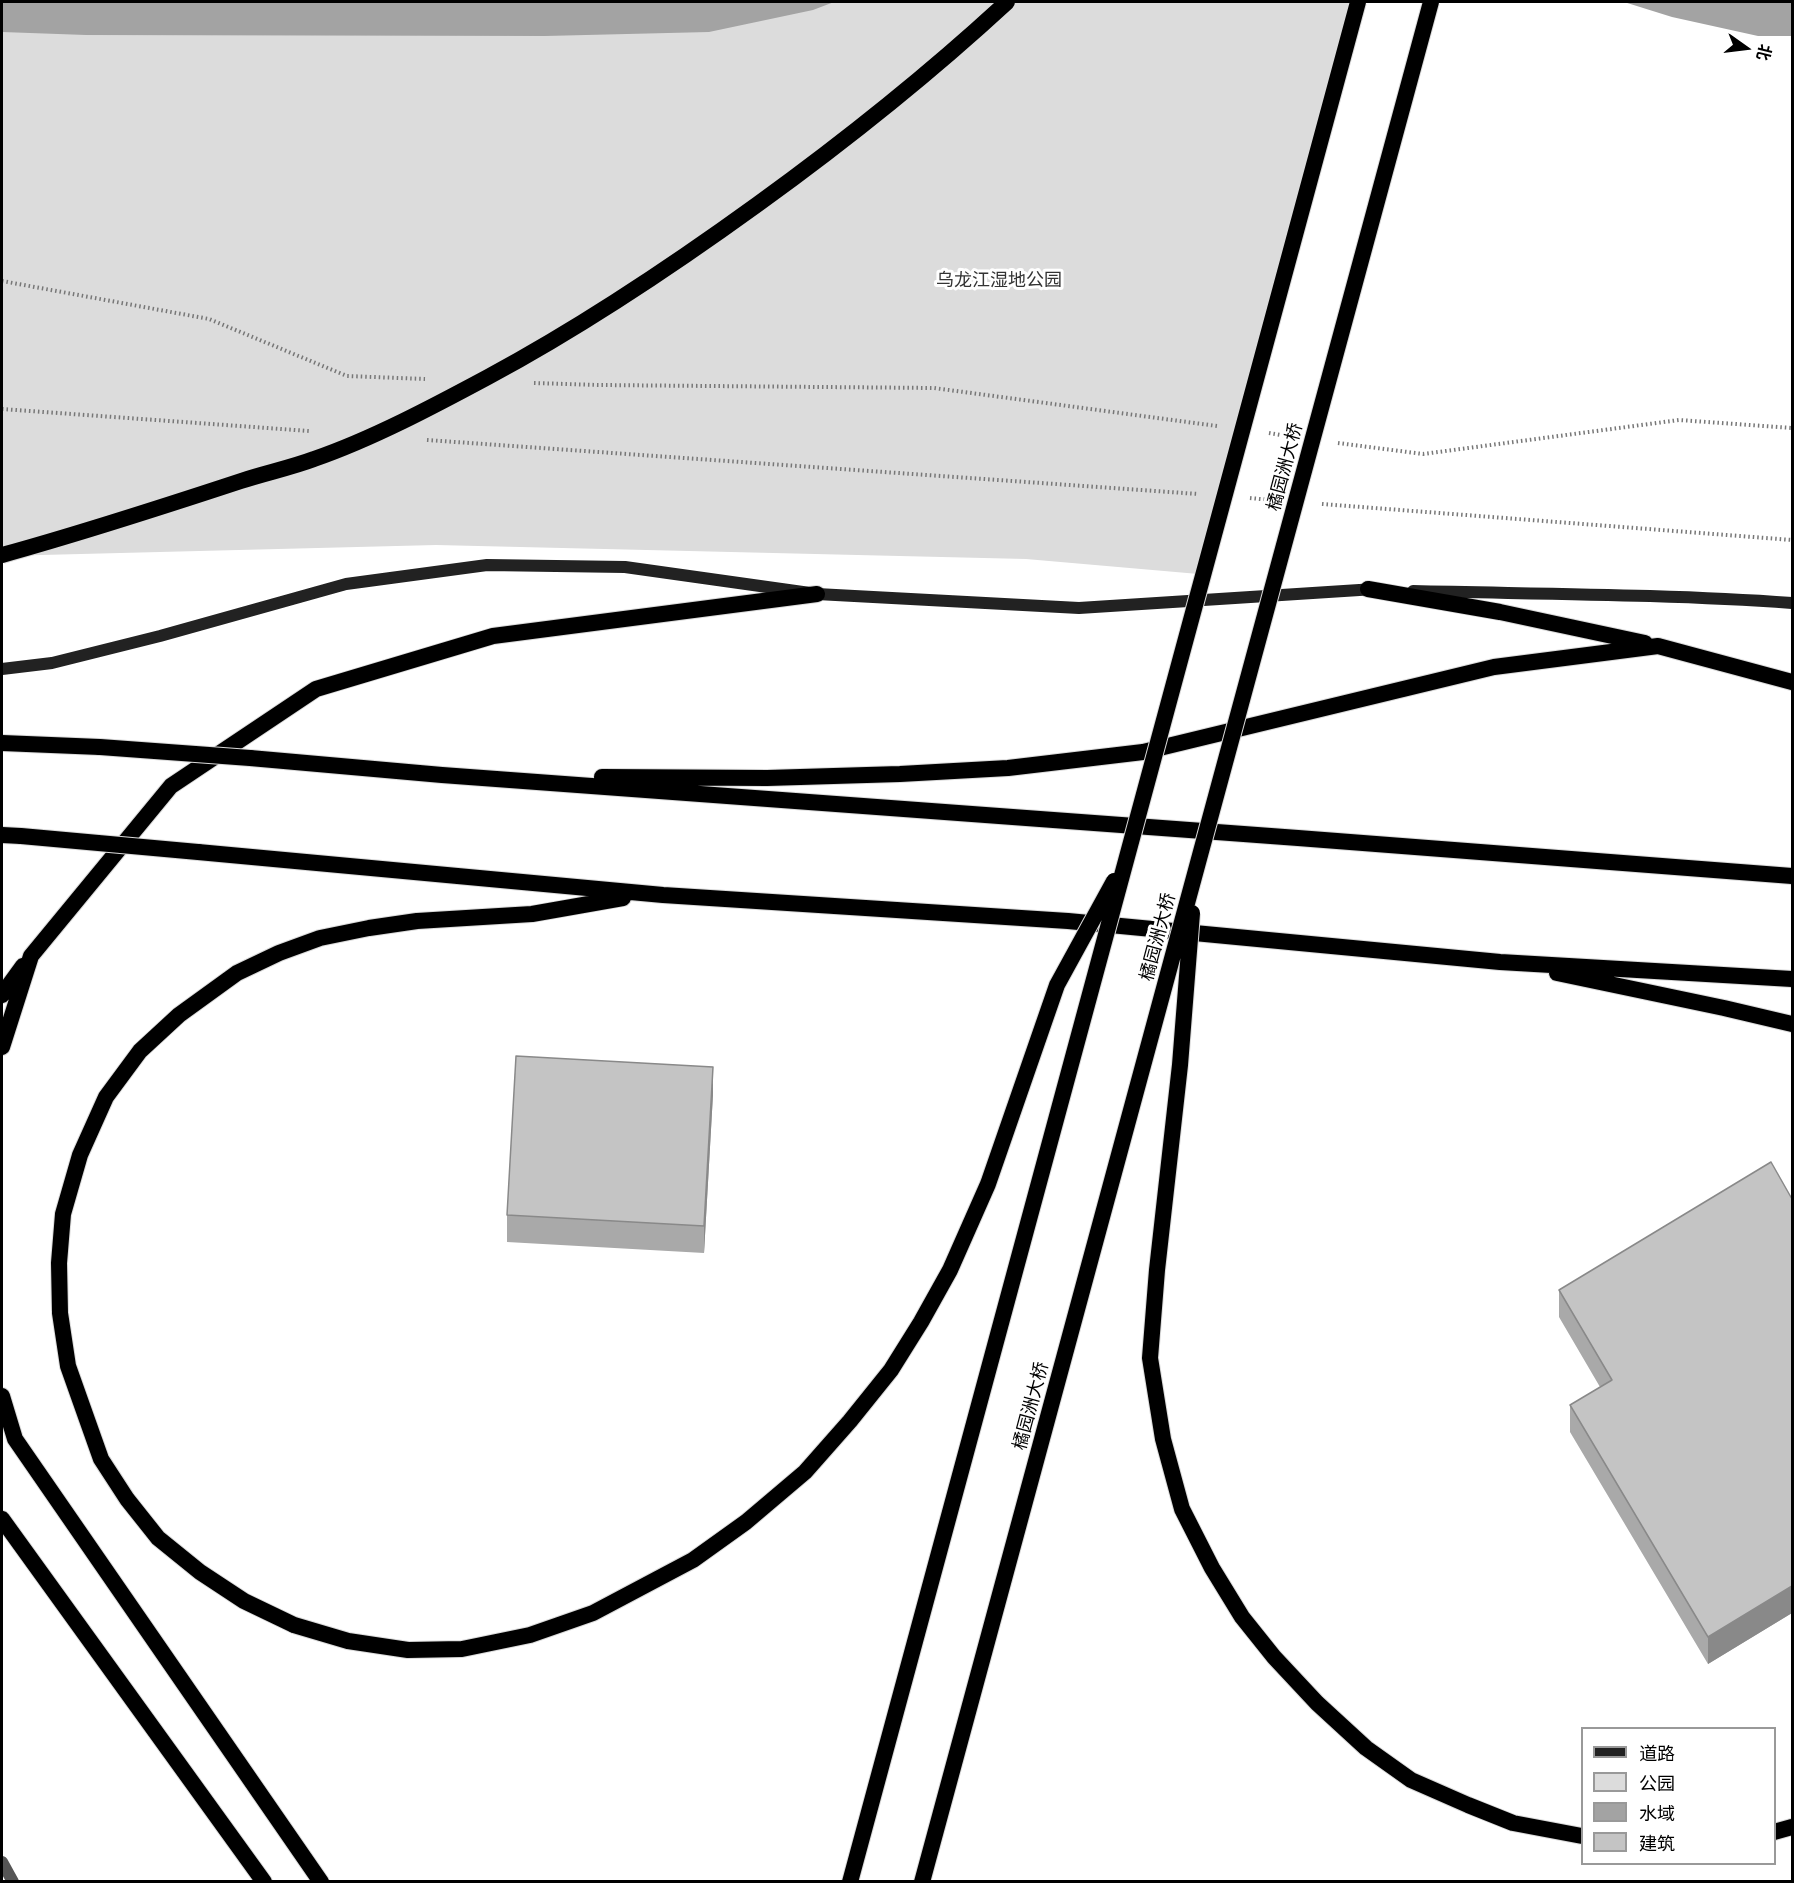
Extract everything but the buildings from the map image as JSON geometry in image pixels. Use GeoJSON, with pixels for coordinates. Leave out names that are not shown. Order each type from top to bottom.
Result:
{"type":"FeatureCollection","features":[{"type":"Feature","properties":{"kind":"highway"},"geometry":{"type":"LineString","coordinates":[[2,555],[86,532],[315,459],[410,417],[536,351],[616,303],[791,180],[882,111],[1007,2]]}},
{"type":"Feature","properties":{"kind":"highway"},"geometry":{"type":"LineString","coordinates":[[850,1881],[1358,2]]}},
{"type":"Feature","properties":{"kind":"highway","name":"橘园洲大桥"},"geometry":{"type":"LineString","coordinates":[[922,1881],[1431,2]]}},
{"type":"Feature","properties":{"kind":"highway"},"geometry":{"type":"LineString","coordinates":[[1368,589],[1500,612],[1658,646],[1792,682]]}},
{"type":"Feature","properties":{"kind":"highway"},"geometry":{"type":"LineString","coordinates":[[2,995],[31,956],[171,786],[316,689],[493,636],[817,594]]}},
{"type":"Feature","properties":{"kind":"highway"},"geometry":{"type":"LineString","coordinates":[[442,775],[767,778],[1008,768],[1143,752],[1494,667],[1658,646]]}},
{"type":"Feature","properties":{"kind":"highway"},"geometry":{"type":"LineString","coordinates":[[2,743],[100,747],[250,758],[442,775],[1792,876]]}},
{"type":"Feature","properties":{"kind":"highway"},"geometry":{"type":"LineString","coordinates":[[2,835],[663,895],[1068,921],[1500,962],[1792,979]]}},
{"type":"Feature","properties":{"kind":"highway"},"geometry":{"type":"LineString","coordinates":[[663,895],[606,900],[532,914],[417,921],[320,938],[279,953],[237,973],[179,1015],[140,1051],[106,1097],[80,1155],[63,1214],[60,1253],[60,1313],[68,1366],[101,1459],[127,1499],[158,1538],[200,1572],[244,1601],[294,1625],[348,1641],[408,1650],[462,1649],[530,1635],[593,1613],[693,1560],[746,1522],[805,1472],[850,1421],[891,1370],[921,1322],[950,1270],[988,1184],[1057,985],[1127,856]]}},
{"type":"Feature","properties":{"kind":"highway"},"geometry":{"type":"LineString","coordinates":[[1195,873],[1180,1065],[1156,1269],[1150,1358],[1163,1439],[1182,1509],[1212,1568],[1242,1617],[1274,1657],[1317,1703],[1366,1748],[1411,1780],[1468,1805],[1513,1823],[1581,1836]]}},
{"type":"Feature","properties":{"kind":"highway"},"geometry":{"type":"LineString","coordinates":[[2,1047],[31,956]]}},
{"type":"Feature","properties":{"kind":"highway"},"geometry":{"type":"LineString","coordinates":[[1500,962],[1792,1024]]}},
{"type":"Feature","properties":{"kind":"highway"},"geometry":{"type":"LineString","coordinates":[[2,1396],[15,1439],[321,1881]]}},
{"type":"Feature","properties":{"kind":"highway"},"geometry":{"type":"LineString","coordinates":[[2,1519],[264,1881]]}},
{"type":"Feature","properties":{"kind":"highway"},"geometry":{"type":"LineString","coordinates":[[1776,1831],[1792,1827]]}},
{"type":"Feature","properties":{"kind":"main road"},"geometry":{"type":"LineString","coordinates":[[2,669],[52,663],[160,636],[346,584],[487,566],[625,567],[817,594],[1079,608],[1368,589],[1707,597],[1792,603]]}},
{"type":"Feature","properties":{"kind":"street"},"geometry":{"type":"LineString","coordinates":[[2,1862],[14,1881]]}},
{"type":"Feature","properties":{"kind":"path"},"geometry":{"type":"LineString","coordinates":[[2,281],[209,319],[347,376],[431,379]]}},
{"type":"Feature","properties":{"kind":"path"},"geometry":{"type":"LineString","coordinates":[[526,382],[598,385],[934,388],[1225,427]]}},
{"type":"Feature","properties":{"kind":"path"},"geometry":{"type":"LineString","coordinates":[[2,409],[320,432]]}},
{"type":"Feature","properties":{"kind":"path"},"geometry":{"type":"LineString","coordinates":[[1330,442],[1424,454],[1679,420],[1792,428]]}},
{"type":"Feature","properties":{"kind":"path"},"geometry":{"type":"LineString","coordinates":[[1260,432],[1295,437]]}},
{"type":"Feature","properties":{"kind":"path"},"geometry":{"type":"LineString","coordinates":[[416,439],[1210,495]]}},
{"type":"Feature","properties":{"kind":"path"},"geometry":{"type":"LineString","coordinates":[[1245,498],[1280,501]]}},
{"type":"Feature","properties":{"kind":"path"},"geometry":{"type":"LineString","coordinates":[[1316,503],[1792,540]]}},
{"type":"Feature","properties":{"kind":"green space","name":"乌龙江湿地公园"},"geometry":{"type":"Polygon","coordinates":[[[2,2],[1363,2],[1210,575],[1026,559],[436,545],[2,556],[2,2]]]}},
{"type":"Feature","properties":{"kind":"water"},"geometry":{"type":"Polygon","coordinates":[[[2,2],[834,2],[813,10],[709,32],[545,36],[86,35],[2,32],[2,2]]]}},
{"type":"Feature","properties":{"kind":"water"},"geometry":{"type":"Polygon","coordinates":[[[1624,2],[1792,2],[1792,36],[1758,36],[1672,17],[1624,2]]]}}]}
